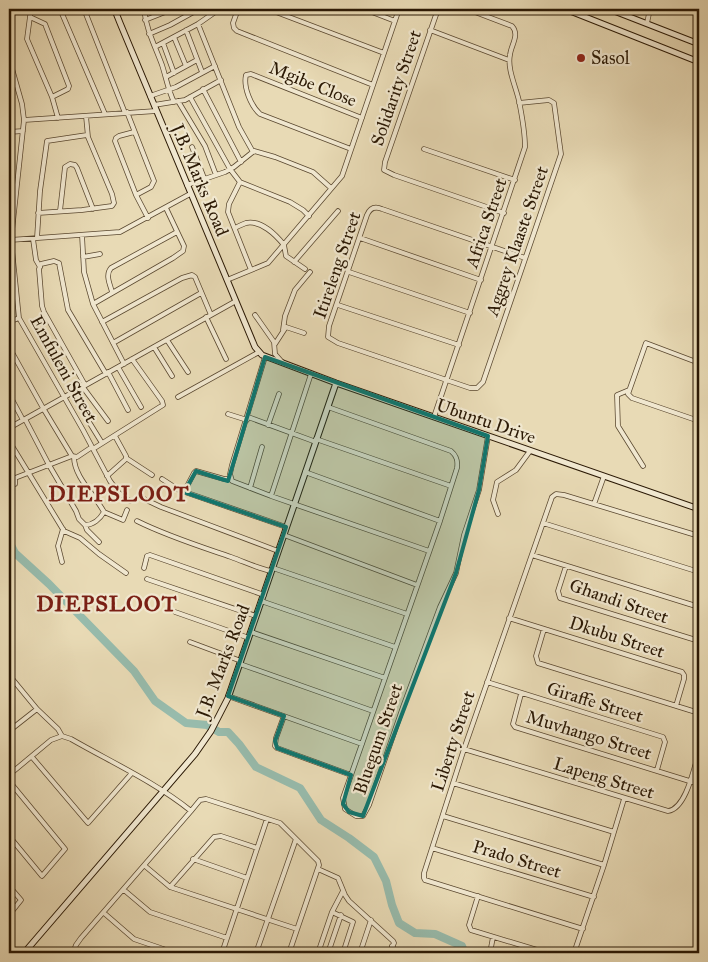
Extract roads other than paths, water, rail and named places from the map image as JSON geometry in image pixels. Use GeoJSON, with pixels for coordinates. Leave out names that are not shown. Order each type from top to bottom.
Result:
{"type":"FeatureCollection","features":[{"type":"Feature","properties":{"kind":"street"},"geometry":{"type":"LineString","coordinates":[[32,9],[27,39],[52,97],[58,118]]}},
{"type":"Feature","properties":{"kind":"street"},"geometry":{"type":"LineString","coordinates":[[60,9],[105,114]]}},
{"type":"Feature","properties":{"kind":"street"},"geometry":{"type":"LineString","coordinates":[[84,9],[154,179],[154,184],[151,187],[136,195]]}},
{"type":"Feature","properties":{"kind":"street","name":"J.B. Marks Road"},"geometry":{"type":"LineString","coordinates":[[117,9],[116,13],[120,23],[255,347],[265,357]]}},
{"type":"Feature","properties":{"kind":"street"},"geometry":{"type":"LineString","coordinates":[[144,9],[149,34],[166,77],[168,90],[205,146],[216,175]]}},
{"type":"Feature","properties":{"kind":"street"},"geometry":{"type":"LineString","coordinates":[[145,20],[173,9]]}},
{"type":"Feature","properties":{"kind":"street"},"geometry":{"type":"LineString","coordinates":[[149,34],[199,9]]}},
{"type":"Feature","properties":{"kind":"street"},"geometry":{"type":"LineString","coordinates":[[155,47],[198,24],[218,10],[216,9]]}},
{"type":"Feature","properties":{"kind":"street"},"geometry":{"type":"LineString","coordinates":[[238,9],[233,27],[237,31],[373,85]]}},
{"type":"Feature","properties":{"kind":"street"},"geometry":{"type":"LineString","coordinates":[[268,9],[384,53]]}},
{"type":"Feature","properties":{"kind":"street"},"geometry":{"type":"LineString","coordinates":[[364,9],[395,21]]}},
{"type":"Feature","properties":{"kind":"street"},"geometry":{"type":"LineString","coordinates":[[227,280],[268,263],[342,176],[399,9]]}},
{"type":"Feature","properties":{"kind":"street","name":"Solidarity Street"},"geometry":{"type":"LineString","coordinates":[[438,9],[385,162],[384,170],[504,213]]}},
{"type":"Feature","properties":{"kind":"street","name":"Africa Street"},"geometry":{"type":"LineString","coordinates":[[434,417],[525,147],[519,103],[509,60],[516,34],[515,30],[512,26],[467,9]]}},
{"type":"Feature","properties":{"kind":"street"},"geometry":{"type":"LineString","coordinates":[[565,9],[699,62]]}},
{"type":"Feature","properties":{"kind":"street"},"geometry":{"type":"LineString","coordinates":[[609,9],[699,44]]}},
{"type":"Feature","properties":{"kind":"street"},"geometry":{"type":"LineString","coordinates":[[647,24],[650,9]]}},
{"type":"Feature","properties":{"kind":"street"},"geometry":{"type":"LineString","coordinates":[[30,17],[45,24],[68,83],[68,89],[52,97]]}},
{"type":"Feature","properties":{"kind":"street"},"geometry":{"type":"LineString","coordinates":[[198,24],[239,127],[252,152]]}},
{"type":"Feature","properties":{"kind":"street"},"geometry":{"type":"LineString","coordinates":[[186,30],[202,72]]}},
{"type":"Feature","properties":{"kind":"street"},"geometry":{"type":"LineString","coordinates":[[430,30],[509,60]]}},
{"type":"Feature","properties":{"kind":"street"},"geometry":{"type":"LineString","coordinates":[[174,37],[186,66]]}},
{"type":"Feature","properties":{"kind":"street"},"geometry":{"type":"LineString","coordinates":[[163,43],[174,73]]}},
{"type":"Feature","properties":{"kind":"street","name":"Emfuleni Street"},"geometry":{"type":"LineString","coordinates":[[9,58],[23,109],[24,120],[10,240],[19,318],[108,476],[119,492],[130,501]]}},
{"type":"Feature","properties":{"kind":"street"},"geometry":{"type":"LineString","coordinates":[[166,77],[197,60]]}},
{"type":"Feature","properties":{"kind":"street"},"geometry":{"type":"LineString","coordinates":[[150,96],[168,90],[215,66]]}},
{"type":"Feature","properties":{"kind":"street","name":"Mgibe Close"},"geometry":{"type":"LineString","coordinates":[[351,149],[260,114],[255,108],[246,88],[245,78],[247,74],[251,74],[362,118]]}},
{"type":"Feature","properties":{"kind":"street"},"geometry":{"type":"LineString","coordinates":[[154,105],[176,102],[190,97],[221,80]]}},
{"type":"Feature","properties":{"kind":"street"},"geometry":{"type":"LineString","coordinates":[[9,86],[16,83]]}},
{"type":"Feature","properties":{"kind":"street"},"geometry":{"type":"LineString","coordinates":[[203,89],[242,162]]}},
{"type":"Feature","properties":{"kind":"street"},"geometry":{"type":"LineString","coordinates":[[190,97],[230,169],[240,182],[290,202],[303,210],[308,216]]}},
{"type":"Feature","properties":{"kind":"street","name":"Aggrey Klaaste Street"},"geometry":{"type":"LineString","coordinates":[[447,379],[470,388],[477,388],[483,382],[560,158],[561,149],[554,103],[549,100],[519,103]]}},
{"type":"Feature","properties":{"kind":"street"},"geometry":{"type":"LineString","coordinates":[[24,120],[156,111]]}},
{"type":"Feature","properties":{"kind":"street"},"geometry":{"type":"LineString","coordinates":[[38,213],[112,206],[114,200],[87,135],[86,116]]}},
{"type":"Feature","properties":{"kind":"street"},"geometry":{"type":"LineString","coordinates":[[9,132],[23,131]]}},
{"type":"Feature","properties":{"kind":"street"},"geometry":{"type":"LineString","coordinates":[[134,132],[119,136],[115,141],[136,195],[148,218]]}},
{"type":"Feature","properties":{"kind":"street"},"geometry":{"type":"LineString","coordinates":[[87,135],[47,141],[35,238],[36,260],[40,267],[44,312],[83,386],[108,421]]}},
{"type":"Feature","properties":{"kind":"street"},"geometry":{"type":"LineString","coordinates":[[192,147],[204,178]]}},
{"type":"Feature","properties":{"kind":"street"},"geometry":{"type":"LineString","coordinates":[[424,149],[515,180]]}},
{"type":"Feature","properties":{"kind":"street"},"geometry":{"type":"LineString","coordinates":[[187,185],[230,169],[242,162],[252,152]]}},
{"type":"Feature","properties":{"kind":"street"},"geometry":{"type":"LineString","coordinates":[[252,152],[275,157],[312,172],[331,188]]}},
{"type":"Feature","properties":{"kind":"street"},"geometry":{"type":"LineString","coordinates":[[60,211],[65,167],[70,164],[75,165],[77,168],[92,209]]}},
{"type":"Feature","properties":{"kind":"street"},"geometry":{"type":"LineString","coordinates":[[240,182],[228,212],[251,270]]}},
{"type":"Feature","properties":{"kind":"street"},"geometry":{"type":"LineString","coordinates":[[10,240],[120,232],[190,194]]}},
{"type":"Feature","properties":{"kind":"street","name":"Itireleng Street"},"geometry":{"type":"LineString","coordinates":[[447,379],[332,340],[328,336],[328,329],[338,305],[368,213],[378,207],[525,258]]}},
{"type":"Feature","properties":{"kind":"street"},"geometry":{"type":"LineString","coordinates":[[93,304],[181,253],[184,246],[166,208]]}},
{"type":"Feature","properties":{"kind":"street"},"geometry":{"type":"LineString","coordinates":[[294,262],[338,211]]}},
{"type":"Feature","properties":{"kind":"street"},"geometry":{"type":"LineString","coordinates":[[235,228],[246,223],[257,225],[270,231],[284,245],[286,256],[305,269]]}},
{"type":"Feature","properties":{"kind":"street"},"geometry":{"type":"LineString","coordinates":[[112,292],[108,278],[111,268],[177,232]]}},
{"type":"Feature","properties":{"kind":"street"},"geometry":{"type":"LineString","coordinates":[[82,235],[82,257],[86,282],[93,304],[124,364]]}},
{"type":"Feature","properties":{"kind":"street"},"geometry":{"type":"LineString","coordinates":[[360,238],[481,280]]}},
{"type":"Feature","properties":{"kind":"street"},"geometry":{"type":"LineString","coordinates":[[82,257],[100,254]]}},
{"type":"Feature","properties":{"kind":"street"},"geometry":{"type":"LineString","coordinates":[[40,267],[42,264],[54,261],[58,263],[66,306],[71,317],[128,410]]}},
{"type":"Feature","properties":{"kind":"street"},"geometry":{"type":"LineString","coordinates":[[284,364],[275,354],[275,344],[283,330],[285,316],[295,290],[310,272]]}},
{"type":"Feature","properties":{"kind":"street"},"geometry":{"type":"LineString","coordinates":[[349,272],[470,313]]}},
{"type":"Feature","properties":{"kind":"street"},"geometry":{"type":"LineString","coordinates":[[102,322],[192,275],[195,277],[226,359]]}},
{"type":"Feature","properties":{"kind":"street"},"geometry":{"type":"LineString","coordinates":[[113,343],[201,293]]}},
{"type":"Feature","properties":{"kind":"street"},"geometry":{"type":"LineString","coordinates":[[9,428],[63,396],[236,301]]}},
{"type":"Feature","properties":{"kind":"street"},"geometry":{"type":"LineString","coordinates":[[338,305],[458,345]]}},
{"type":"Feature","properties":{"kind":"street"},"geometry":{"type":"LineString","coordinates":[[255,315],[275,344]]}},
{"type":"Feature","properties":{"kind":"street"},"geometry":{"type":"LineString","coordinates":[[9,322],[19,318]]}},
{"type":"Feature","properties":{"kind":"street"},"geometry":{"type":"LineString","coordinates":[[283,330],[288,327],[304,333]]}},
{"type":"Feature","properties":{"kind":"street"},"geometry":{"type":"LineString","coordinates":[[167,340],[188,372]]}},
{"type":"Feature","properties":{"kind":"street"},"geometry":{"type":"LineString","coordinates":[[699,363],[646,343],[628,394],[632,398],[699,422]]}},
{"type":"Feature","properties":{"kind":"street"},"geometry":{"type":"LineString","coordinates":[[9,347],[73,457],[78,475],[104,512],[123,520],[127,510]]}},
{"type":"Feature","properties":{"kind":"street"},"geometry":{"type":"LineString","coordinates":[[154,347],[172,376]]}},
{"type":"Feature","properties":{"kind":"street"},"geometry":{"type":"LineString","coordinates":[[178,397],[259,352]]}},
{"type":"Feature","properties":{"kind":"street"},"geometry":{"type":"LineString","coordinates":[[230,479],[232,465],[248,419],[265,357]]}},
{"type":"Feature","properties":{"kind":"street","name":"Ubuntu Drive"},"geometry":{"type":"LineString","coordinates":[[265,357],[698,508]]}},
{"type":"Feature","properties":{"kind":"street"},"geometry":{"type":"LineString","coordinates":[[14,484],[15,478],[73,457],[102,444],[163,405],[132,359]]}},
{"type":"Feature","properties":{"kind":"street"},"geometry":{"type":"LineString","coordinates":[[118,367],[142,407]]}},
{"type":"Feature","properties":{"kind":"street"},"geometry":{"type":"LineString","coordinates":[[271,496],[311,374]]}},
{"type":"Feature","properties":{"kind":"street","name":"J.B. Marks Road"},"geometry":{"type":"LineString","coordinates":[[24,953],[195,754],[219,718],[241,662],[336,383]]}},
{"type":"Feature","properties":{"kind":"street"},"geometry":{"type":"LineString","coordinates":[[629,390],[616,396],[618,425],[643,466]]}},
{"type":"Feature","properties":{"kind":"street"},"geometry":{"type":"LineString","coordinates":[[9,394],[79,519],[99,542]]}},
{"type":"Feature","properties":{"kind":"street"},"geometry":{"type":"LineString","coordinates":[[268,425],[279,394]]}},
{"type":"Feature","properties":{"kind":"street","name":"Bluegum Street"},"geometry":{"type":"LineString","coordinates":[[328,407],[451,451],[458,464],[343,798],[343,804],[349,812],[356,816],[363,816],[369,805],[403,707],[445,595],[456,573],[464,534],[479,490],[488,436]]}},
{"type":"Feature","properties":{"kind":"street"},"geometry":{"type":"LineString","coordinates":[[228,414],[268,425],[451,486]]}},
{"type":"Feature","properties":{"kind":"street"},"geometry":{"type":"LineString","coordinates":[[89,422],[102,444]]}},
{"type":"Feature","properties":{"kind":"street"},"geometry":{"type":"LineString","coordinates":[[115,436],[126,458],[152,475]]}},
{"type":"Feature","properties":{"kind":"street"},"geometry":{"type":"LineString","coordinates":[[9,441],[67,534],[80,538],[126,573]]}},
{"type":"Feature","properties":{"kind":"street"},"geometry":{"type":"LineString","coordinates":[[250,488],[262,446]]}},
{"type":"Feature","properties":{"kind":"street"},"geometry":{"type":"LineString","coordinates":[[498,514],[493,500],[497,482],[516,470],[530,451]]}},
{"type":"Feature","properties":{"kind":"street"},"geometry":{"type":"LineString","coordinates":[[9,457],[16,452]]}},
{"type":"Feature","properties":{"kind":"street"},"geometry":{"type":"LineString","coordinates":[[108,476],[126,461],[126,458]]}},
{"type":"Feature","properties":{"kind":"street"},"geometry":{"type":"LineString","coordinates":[[184,492],[196,471],[230,479],[236,484],[429,551]]}},
{"type":"Feature","properties":{"kind":"street"},"geometry":{"type":"LineString","coordinates":[[305,472],[440,520]]}},
{"type":"Feature","properties":{"kind":"street"},"geometry":{"type":"LineString","coordinates":[[594,504],[604,476]]}},
{"type":"Feature","properties":{"kind":"street"},"geometry":{"type":"LineString","coordinates":[[162,479],[184,492],[286,527]]}},
{"type":"Feature","properties":{"kind":"street","name":"Liberty Street"},"geometry":{"type":"LineString","coordinates":[[583,929],[424,878],[424,873],[464,749],[551,498],[556,494],[564,495],[699,536]]}},
{"type":"Feature","properties":{"kind":"street"},"geometry":{"type":"LineString","coordinates":[[142,498],[278,551]]}},
{"type":"Feature","properties":{"kind":"street"},"geometry":{"type":"LineString","coordinates":[[698,508],[699,498]]}},
{"type":"Feature","properties":{"kind":"street"},"geometry":{"type":"LineString","coordinates":[[85,525],[94,522],[104,512]]}},
{"type":"Feature","properties":{"kind":"street"},"geometry":{"type":"LineString","coordinates":[[137,520],[158,531],[254,567],[272,570],[407,614]]}},
{"type":"Feature","properties":{"kind":"street"},"geometry":{"type":"LineString","coordinates":[[543,523],[699,572]]}},
{"type":"Feature","properties":{"kind":"street"},"geometry":{"type":"LineString","coordinates":[[62,562],[58,546],[63,529]]}},
{"type":"Feature","properties":{"kind":"street"},"geometry":{"type":"LineString","coordinates":[[284,535],[417,585]]}},
{"type":"Feature","properties":{"kind":"street"},"geometry":{"type":"LineString","coordinates":[[144,568],[147,556],[150,555],[264,595]]}},
{"type":"Feature","properties":{"kind":"street"},"geometry":{"type":"LineString","coordinates":[[532,555],[699,607]]}},
{"type":"Feature","properties":{"kind":"street","name":"Ghandi Street"},"geometry":{"type":"LineString","coordinates":[[566,566],[558,591],[560,598],[698,641]]}},
{"type":"Feature","properties":{"kind":"street"},"geometry":{"type":"LineString","coordinates":[[147,579],[256,616]]}},
{"type":"Feature","properties":{"kind":"street"},"geometry":{"type":"LineString","coordinates":[[261,601],[395,647]]}},
{"type":"Feature","properties":{"kind":"street"},"geometry":{"type":"LineString","coordinates":[[176,612],[384,678]]}},
{"type":"Feature","properties":{"kind":"street","name":"Dkubu Street"},"geometry":{"type":"LineString","coordinates":[[509,618],[682,672],[684,678],[676,706]]}},
{"type":"Feature","properties":{"kind":"street"},"geometry":{"type":"LineString","coordinates":[[544,628],[536,656],[538,663],[699,713]]}},
{"type":"Feature","properties":{"kind":"street"},"geometry":{"type":"LineString","coordinates":[[698,641],[699,634]]}},
{"type":"Feature","properties":{"kind":"street"},"geometry":{"type":"LineString","coordinates":[[190,642],[373,711]]}},
{"type":"Feature","properties":{"kind":"street"},"geometry":{"type":"LineString","coordinates":[[9,675],[37,709],[56,726],[62,736]]}},
{"type":"Feature","properties":{"kind":"street","name":"Giraffe Street"},"geometry":{"type":"LineString","coordinates":[[487,682],[663,737],[665,742],[657,770]]}},
{"type":"Feature","properties":{"kind":"street","name":"Muvhango Street"},"geometry":{"type":"LineString","coordinates":[[522,694],[513,720],[515,727],[699,784]]}},
{"type":"Feature","properties":{"kind":"street"},"geometry":{"type":"LineString","coordinates":[[228,696],[362,744]]}},
{"type":"Feature","properties":{"kind":"street"},"geometry":{"type":"LineString","coordinates":[[9,729],[37,709]]}},
{"type":"Feature","properties":{"kind":"street"},"geometry":{"type":"LineString","coordinates":[[284,716],[275,741],[277,748],[351,775]]}},
{"type":"Feature","properties":{"kind":"street"},"geometry":{"type":"LineString","coordinates":[[9,775],[51,740],[62,736],[71,739],[164,791],[191,811]]}},
{"type":"Feature","properties":{"kind":"street","name":"Lapeng Street"},"geometry":{"type":"LineString","coordinates":[[464,749],[663,811],[671,811],[683,801],[699,752]]}},
{"type":"Feature","properties":{"kind":"street"},"geometry":{"type":"LineString","coordinates":[[32,757],[88,823],[131,774]]}},
{"type":"Feature","properties":{"kind":"street"},"geometry":{"type":"LineString","coordinates":[[9,781],[65,849],[42,876],[9,836]]}},
{"type":"Feature","properties":{"kind":"street"},"geometry":{"type":"LineString","coordinates":[[453,783],[614,832]]}},
{"type":"Feature","properties":{"kind":"street"},"geometry":{"type":"LineString","coordinates":[[74,953],[81,938],[200,800],[206,799],[280,823],[316,857],[319,865],[318,869],[289,953]]}},
{"type":"Feature","properties":{"kind":"street"},"geometry":{"type":"LineString","coordinates":[[574,953],[594,897],[624,799]]}},
{"type":"Feature","properties":{"kind":"street"},"geometry":{"type":"LineString","coordinates":[[443,816],[604,865]]}},
{"type":"Feature","properties":{"kind":"street"},"geometry":{"type":"LineString","coordinates":[[222,953],[267,819]]}},
{"type":"Feature","properties":{"kind":"street"},"geometry":{"type":"LineString","coordinates":[[170,887],[211,839],[217,836],[257,848]]}},
{"type":"Feature","properties":{"kind":"street"},"geometry":{"type":"LineString","coordinates":[[256,953],[296,840]]}},
{"type":"Feature","properties":{"kind":"street","name":"Prado Street"},"geometry":{"type":"LineString","coordinates":[[432,848],[594,897]]}},
{"type":"Feature","properties":{"kind":"street"},"geometry":{"type":"LineString","coordinates":[[193,859],[247,878]]}},
{"type":"Feature","properties":{"kind":"street"},"geometry":{"type":"LineString","coordinates":[[145,866],[170,887],[297,929]]}},
{"type":"Feature","properties":{"kind":"street"},"geometry":{"type":"LineString","coordinates":[[318,869],[338,878],[349,901],[393,941],[394,943],[389,953]]}},
{"type":"Feature","properties":{"kind":"street"},"geometry":{"type":"LineString","coordinates":[[9,886],[21,900],[9,915]]}},
{"type":"Feature","properties":{"kind":"street"},"geometry":{"type":"LineString","coordinates":[[124,890],[150,912],[227,938]]}},
{"type":"Feature","properties":{"kind":"street"},"geometry":{"type":"LineString","coordinates":[[318,953],[332,912],[343,890]]}},
{"type":"Feature","properties":{"kind":"street"},"geometry":{"type":"LineString","coordinates":[[478,896],[470,923],[470,928],[473,931],[547,953]]}},
{"type":"Feature","properties":{"kind":"street"},"geometry":{"type":"LineString","coordinates":[[332,912],[352,922],[343,953]]}},
{"type":"Feature","properties":{"kind":"street"},"geometry":{"type":"LineString","coordinates":[[104,913],[134,939],[175,953]]}},
{"type":"Feature","properties":{"kind":"street"},"geometry":{"type":"LineString","coordinates":[[328,953],[341,915]]}},
{"type":"Feature","properties":{"kind":"street"},"geometry":{"type":"LineString","coordinates":[[360,953],[371,920]]}},
{"type":"Feature","properties":{"kind":"street"},"geometry":{"type":"LineString","coordinates":[[490,953],[493,937]]}},
{"type":"Feature","properties":{"kind":"street"},"geometry":{"type":"LineString","coordinates":[[392,946],[397,953]]}},
{"type":"Feature","properties":{"kind":"waterway"},"geometry":{"type":"LineString","coordinates":[[9,541],[15,553],[49,584],[134,671],[155,701],[186,723],[207,725],[219,732],[228,732],[256,767],[300,788],[321,820],[374,857],[386,881],[399,923],[415,933],[435,934],[462,946],[464,951],[460,953]]}},
{"type":"Feature","properties":{"kind":"place","name":"Sasol"},"geometry":{"type":"Point","coordinates":[581,58]}},
{"type":"Feature","properties":{"kind":"district","name":"DIEPSLOOT"},"geometry":{"type":"Point","coordinates":[119,493]}},
{"type":"Feature","properties":{"kind":"district","name":"DIEPSLOOT"},"geometry":{"type":"Point","coordinates":[107,603]}}]}
